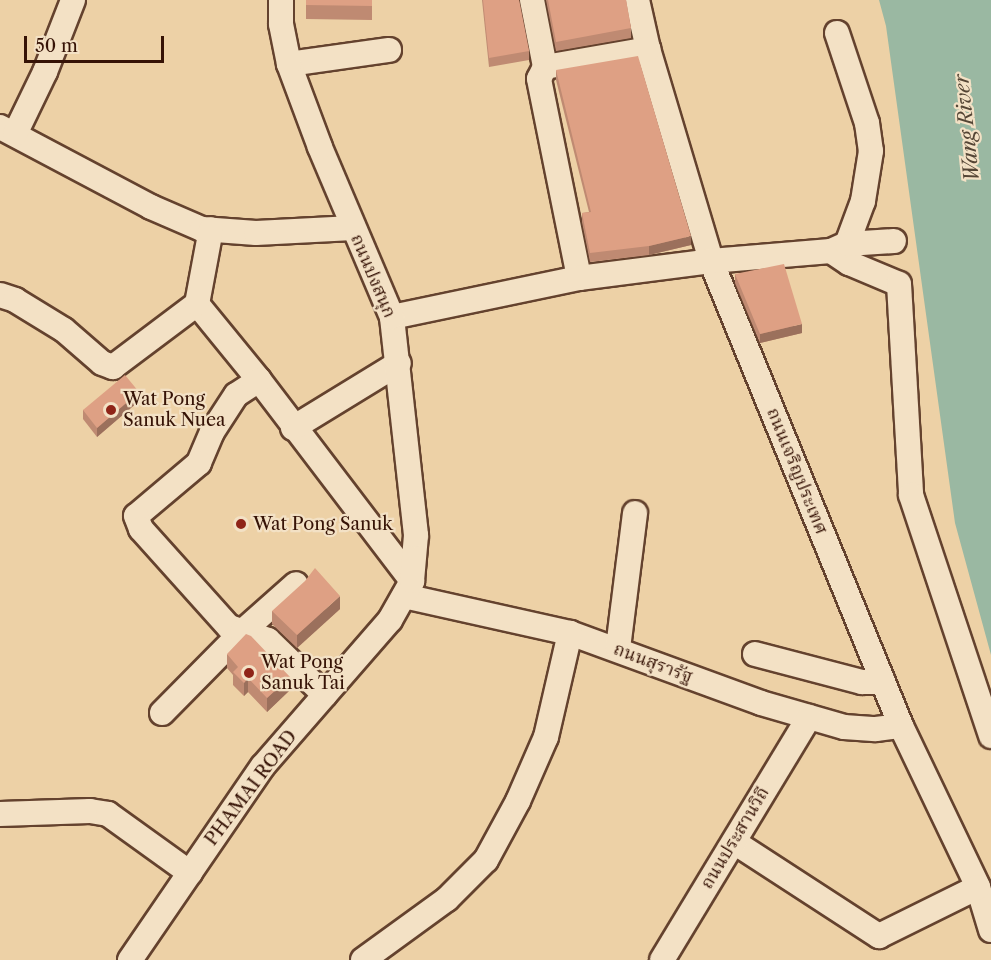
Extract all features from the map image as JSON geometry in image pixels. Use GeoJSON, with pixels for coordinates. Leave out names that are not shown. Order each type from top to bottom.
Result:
{"type":"FeatureCollection","features":[{"type":"Feature","properties":{"kind":"street"},"geometry":{"type":"LineString","coordinates":[[73,0],[45,72],[8,131],[152,207],[202,229],[256,233],[353,228]]}},
{"type":"Feature","properties":{"kind":"street","name":"ถนนปงสนุก"},"geometry":{"type":"LineString","coordinates":[[281,0],[281,24],[289,64],[353,228],[392,318],[399,363],[416,536],[408,589]]}},
{"type":"Feature","properties":{"kind":"street"},"geometry":{"type":"LineString","coordinates":[[532,0],[545,67],[539,79],[579,278]]}},
{"type":"Feature","properties":{"kind":"street","name":"ถนนเจริญประเทศ"},"geometry":{"type":"LineString","coordinates":[[637,0],[648,49],[711,261],[901,726],[978,887],[991,930]]}},
{"type":"Feature","properties":{"kind":"street"},"geometry":{"type":"LineString","coordinates":[[837,33],[867,123],[871,151],[863,201],[839,248]]}},
{"type":"Feature","properties":{"kind":"street"},"geometry":{"type":"LineString","coordinates":[[545,67],[648,49]]}},
{"type":"Feature","properties":{"kind":"street"},"geometry":{"type":"LineString","coordinates":[[289,64],[389,50]]}},
{"type":"Feature","properties":{"kind":"street"},"geometry":{"type":"LineString","coordinates":[[0,295],[15,300],[64,330],[102,363],[113,367],[196,304],[211,230]]}},
{"type":"Feature","properties":{"kind":"street"},"geometry":{"type":"LineString","coordinates":[[392,318],[579,278],[894,241]]}},
{"type":"Feature","properties":{"kind":"street"},"geometry":{"type":"LineString","coordinates":[[839,248],[849,263],[899,284],[911,495],[991,736]]}},
{"type":"Feature","properties":{"kind":"street"},"geometry":{"type":"LineString","coordinates":[[196,304],[259,380],[327,482],[408,589]]}},
{"type":"Feature","properties":{"kind":"street"},"geometry":{"type":"LineString","coordinates":[[293,428],[399,363]]}},
{"type":"Feature","properties":{"kind":"street"},"geometry":{"type":"LineString","coordinates":[[259,380],[236,395],[212,432],[199,463],[136,516],[141,529],[229,627],[268,640],[325,695]]}},
{"type":"Feature","properties":{"kind":"street"},"geometry":{"type":"LineString","coordinates":[[618,648],[635,513]]}},
{"type":"Feature","properties":{"kind":"street"},"geometry":{"type":"LineString","coordinates":[[162,713],[242,632],[296,584]]}},
{"type":"Feature","properties":{"kind":"street","name":"ถนนสุรารัฐ"},"geometry":{"type":"LineString","coordinates":[[408,589],[618,648],[750,698],[844,727],[876,729],[901,726]]}},
{"type":"Feature","properties":{"kind":"street","name":"PHAMAI ROAD"},"geometry":{"type":"LineString","coordinates":[[130,960],[263,766],[390,620],[408,589]]}},
{"type":"Feature","properties":{"kind":"street"},"geometry":{"type":"LineString","coordinates":[[363,960],[447,899],[486,860],[518,801],[546,737],[570,633]]}},
{"type":"Feature","properties":{"kind":"street"},"geometry":{"type":"LineString","coordinates":[[755,654],[862,682],[883,682]]}},
{"type":"Feature","properties":{"kind":"street","name":"ถนนประสานวิถี"},"geometry":{"type":"LineString","coordinates":[[662,960],[809,717]]}},
{"type":"Feature","properties":{"kind":"street"},"geometry":{"type":"LineString","coordinates":[[0,814],[90,811],[108,814],[190,873]]}},
{"type":"Feature","properties":{"kind":"street"},"geometry":{"type":"LineString","coordinates":[[734,842],[879,936],[978,887]]}},
{"type":"Feature","properties":{"kind":"water","name":"Wang River"},"geometry":{"type":"Polygon","coordinates":[[[879,0],[991,0],[991,655],[955,523],[886,26],[879,0]]]}},
{"type":"Feature","properties":{"kind":"building"},"geometry":{"type":"Polygon","coordinates":[[[306,0],[372,0],[372,6],[306,5],[306,0]]]}},
{"type":"Feature","properties":{"kind":"building"},"geometry":{"type":"Polygon","coordinates":[[[483,0],[519,0],[529,51],[489,58],[483,0]]]}},
{"type":"Feature","properties":{"kind":"building"},"geometry":{"type":"Polygon","coordinates":[[[548,0],[626,0],[631,28],[556,42],[548,0]]]}},
{"type":"Feature","properties":{"kind":"building"},"geometry":{"type":"Polygon","coordinates":[[[638,56],[691,236],[649,246],[590,253],[582,213],[591,212],[556,70],[638,56]]]}},
{"type":"Feature","properties":{"kind":"building"},"geometry":{"type":"Polygon","coordinates":[[[784,264],[802,324],[760,334],[735,274],[784,264]]]}},
{"type":"Feature","properties":{"kind":"building","name":"Wat Pong Sanuk Nuea"},"geometry":{"type":"Polygon","coordinates":[[[125,375],[139,392],[97,428],[83,410],[125,375]]]}},
{"type":"Feature","properties":{"kind":"building"},"geometry":{"type":"Polygon","coordinates":[[[315,568],[340,596],[297,635],[272,611],[305,581],[315,568]]]}},
{"type":"Feature","properties":{"kind":"building"},"geometry":{"type":"Polygon","coordinates":[[[246,634],[251,636],[290,677],[267,698],[248,678],[244,683],[233,672],[238,667],[227,654],[246,634]]]}},
{"type":"Feature","properties":{"kind":"place","name":"Wat Pong Sanuk Nuea"},"geometry":{"type":"Point","coordinates":[111,410]}},
{"type":"Feature","properties":{"kind":"place","name":"Wat Pong Sanuk"},"geometry":{"type":"Point","coordinates":[241,524]}},
{"type":"Feature","properties":{"kind":"place","name":"Wat Pong Sanuk Tai"},"geometry":{"type":"Point","coordinates":[249,673]}}]}
